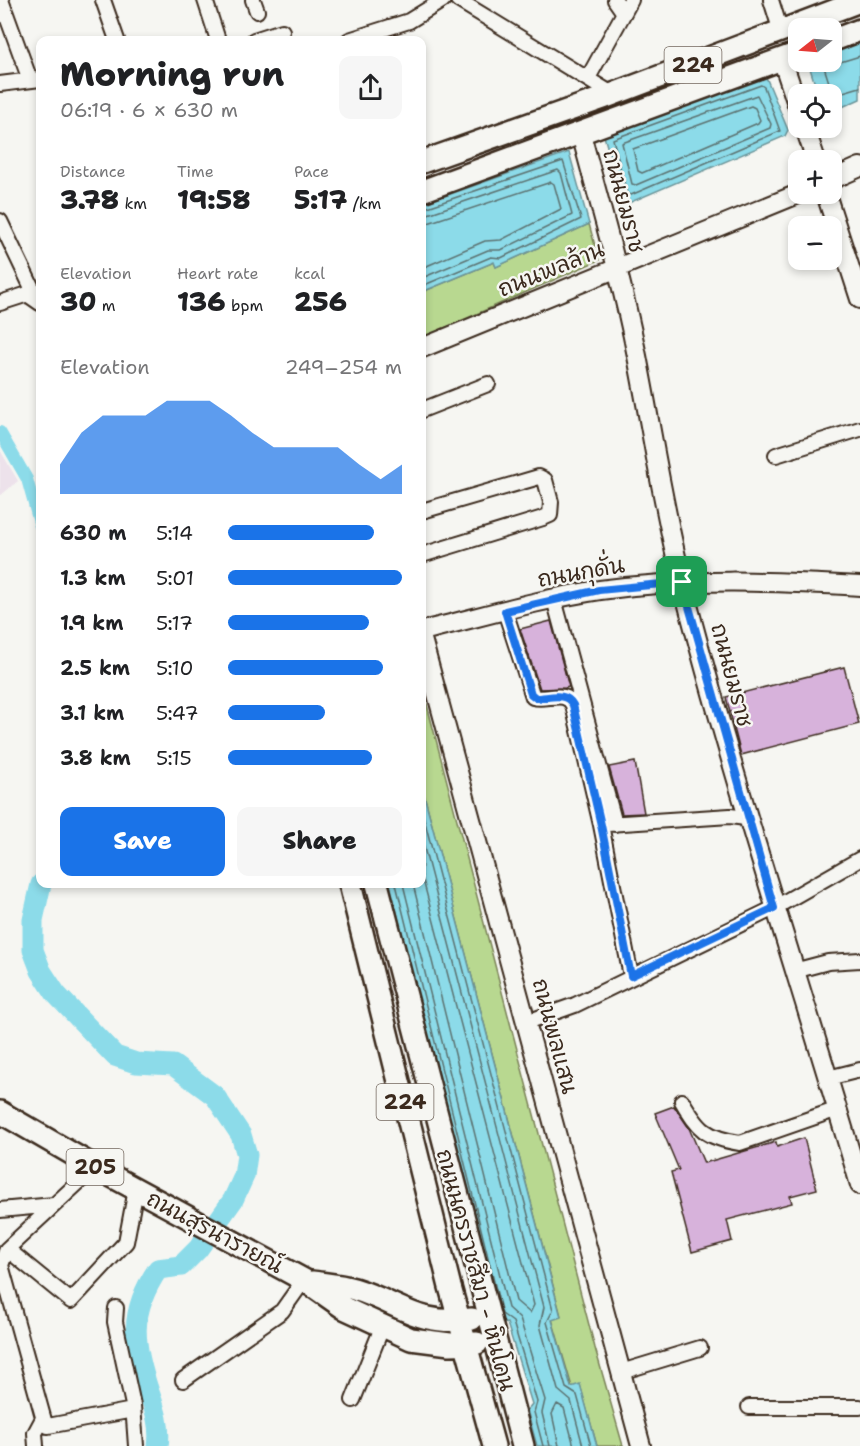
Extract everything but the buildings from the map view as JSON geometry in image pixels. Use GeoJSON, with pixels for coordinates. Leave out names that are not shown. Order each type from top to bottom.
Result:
{"type":"FeatureCollection","features":[{"type":"Feature","properties":{"kind":"main road","name":"224"},"geometry":{"type":"LineString","coordinates":[[426,161],[573,109],[860,1]]}},
{"type":"Feature","properties":{"kind":"main road"},"geometry":{"type":"LineString","coordinates":[[842,37],[860,30]]}},
{"type":"Feature","properties":{"kind":"main road"},"geometry":{"type":"LineString","coordinates":[[778,33],[788,52]]}},
{"type":"Feature","properties":{"kind":"main road"},"geometry":{"type":"LineString","coordinates":[[426,190],[788,57]]}},
{"type":"Feature","properties":{"kind":"main road"},"geometry":{"type":"LineString","coordinates":[[573,109],[581,134]]}},
{"type":"Feature","properties":{"kind":"main road","name":"ถนนนครราชสีมา - หินโคน"},"geometry":{"type":"LineString","coordinates":[[351,888],[450,1287],[494,1446]]}},
{"type":"Feature","properties":{"kind":"main road","name":"ถนนนครราชสีมา - หินโคน"},"geometry":{"type":"LineString","coordinates":[[378,888],[494,1342],[523,1446]]}},
{"type":"Feature","properties":{"kind":"main road","name":"ถนนสุรนารายณ์"},"geometry":{"type":"LineString","coordinates":[[0,1112],[95,1167],[304,1280],[344,1308],[411,1339],[466,1344],[494,1342]]}},
{"type":"Feature","properties":{"kind":"main road","name":"ถนนสุรนารายณ์"},"geometry":{"type":"LineString","coordinates":[[304,1280],[354,1289],[418,1318],[460,1321],[488,1317]]}},
{"type":"Feature","properties":{"kind":"main road"},"geometry":{"type":"LineString","coordinates":[[418,1318],[432,1317],[442,1311],[448,1302],[450,1287]]}},
{"type":"Feature","properties":{"kind":"main road"},"geometry":{"type":"LineString","coordinates":[[411,1339],[461,1367],[480,1396]]}},
{"type":"Feature","properties":{"kind":"street"},"geometry":{"type":"LineString","coordinates":[[0,84],[35,79],[1,0]]}},
{"type":"Feature","properties":{"kind":"street"},"geometry":{"type":"LineString","coordinates":[[103,0],[116,36]]}},
{"type":"Feature","properties":{"kind":"street"},"geometry":{"type":"LineString","coordinates":[[205,0],[217,36]]}},
{"type":"Feature","properties":{"kind":"street"},"geometry":{"type":"LineString","coordinates":[[362,36],[410,21],[443,0]]}},
{"type":"Feature","properties":{"kind":"street"},"geometry":{"type":"LineString","coordinates":[[458,0],[612,94]]}},
{"type":"Feature","properties":{"kind":"street"},"geometry":{"type":"LineString","coordinates":[[615,0],[624,13]]}},
{"type":"Feature","properties":{"kind":"street"},"geometry":{"type":"LineString","coordinates":[[588,78],[631,0]]}},
{"type":"Feature","properties":{"kind":"street"},"geometry":{"type":"LineString","coordinates":[[771,0],[778,33]]}},
{"type":"Feature","properties":{"kind":"street"},"geometry":{"type":"LineString","coordinates":[[266,36],[282,31]]}},
{"type":"Feature","properties":{"kind":"street","name":"ถนนยมราช"},"geometry":{"type":"LineString","coordinates":[[581,134],[617,268],[638,358],[658,480],[682,582],[746,818],[860,1185]]}},
{"type":"Feature","properties":{"kind":"street"},"geometry":{"type":"LineString","coordinates":[[842,175],[860,167]]}},
{"type":"Feature","properties":{"kind":"street","name":"ถนนพลล้าน"},"geometry":{"type":"LineString","coordinates":[[426,346],[788,198]]}},
{"type":"Feature","properties":{"kind":"street"},"geometry":{"type":"LineString","coordinates":[[829,204],[860,299]]}},
{"type":"Feature","properties":{"kind":"street"},"geometry":{"type":"LineString","coordinates":[[0,221],[34,292],[0,303]]}},
{"type":"Feature","properties":{"kind":"street"},"geometry":{"type":"LineString","coordinates":[[27,294],[36,300]]}},
{"type":"Feature","properties":{"kind":"street"},"geometry":{"type":"LineString","coordinates":[[426,408],[488,384]]}},
{"type":"Feature","properties":{"kind":"street"},"geometry":{"type":"LineString","coordinates":[[776,454],[860,429]]}},
{"type":"Feature","properties":{"kind":"street"},"geometry":{"type":"LineString","coordinates":[[426,510],[539,477],[544,479],[552,509],[550,515],[543,518],[426,554]]}},
{"type":"Feature","properties":{"kind":"street","name":"ถนนกุดั่น"},"geometry":{"type":"LineString","coordinates":[[426,630],[599,590],[682,582],[767,581],[860,586]]}},
{"type":"Feature","properties":{"kind":"street"},"geometry":{"type":"LineString","coordinates":[[554,599],[608,824],[631,976]]}},
{"type":"Feature","properties":{"kind":"street"},"geometry":{"type":"LineString","coordinates":[[505,611],[533,697],[564,696],[572,703],[608,824]]}},
{"type":"Feature","properties":{"kind":"street","name":"ถนนพลแสน"},"geometry":{"type":"LineString","coordinates":[[426,654],[641,1446]]}},
{"type":"Feature","properties":{"kind":"street"},"geometry":{"type":"LineString","coordinates":[[608,824],[730,816],[746,818]]}},
{"type":"Feature","properties":{"kind":"street"},"geometry":{"type":"LineString","coordinates":[[527,1022],[575,1005],[774,908],[860,859]]}},
{"type":"Feature","properties":{"kind":"street"},"geometry":{"type":"LineString","coordinates":[[794,971],[828,962],[860,960]]}},
{"type":"Feature","properties":{"kind":"street"},"geometry":{"type":"LineString","coordinates":[[828,1078],[860,1070]]}},
{"type":"Feature","properties":{"kind":"street"},"geometry":{"type":"LineString","coordinates":[[682,1101],[704,1133],[740,1143],[838,1109]]}},
{"type":"Feature","properties":{"kind":"street"},"geometry":{"type":"LineString","coordinates":[[95,1167],[7,1249],[1,1265],[42,1420],[48,1426],[133,1410]]}},
{"type":"Feature","properties":{"kind":"street"},"geometry":{"type":"LineString","coordinates":[[7,1249],[71,1301],[126,1242],[136,1189]]}},
{"type":"Feature","properties":{"kind":"street"},"geometry":{"type":"LineString","coordinates":[[0,1210],[54,1205]]}},
{"type":"Feature","properties":{"kind":"street"},"geometry":{"type":"LineString","coordinates":[[183,1380],[282,1311],[304,1280]]}},
{"type":"Feature","properties":{"kind":"street"},"geometry":{"type":"LineString","coordinates":[[116,1308],[117,1333],[133,1410],[136,1446]]}},
{"type":"Feature","properties":{"kind":"street"},"geometry":{"type":"LineString","coordinates":[[353,1400],[383,1325]]}},
{"type":"Feature","properties":{"kind":"street"},"geometry":{"type":"LineString","coordinates":[[621,1371],[700,1348]]}},
{"type":"Feature","properties":{"kind":"street"},"geometry":{"type":"LineString","coordinates":[[749,1407],[860,1407]]}},
{"type":"Feature","properties":{"kind":"street"},"geometry":{"type":"LineString","coordinates":[[36,1446],[35,1433],[42,1420]]}},
{"type":"Feature","properties":{"kind":"shaded area"},"geometry":{"type":"Polygon","coordinates":[[[0,450],[18,481],[0,496],[0,450]]]}},
{"type":"Feature","properties":{"kind":"green space"},"geometry":{"type":"Polygon","coordinates":[[[589,224],[599,260],[426,336],[426,290],[494,262],[496,267],[589,224]]]}},
{"type":"Feature","properties":{"kind":"green space"},"geometry":{"type":"Polygon","coordinates":[[[426,701],[595,1348],[623,1446],[597,1446],[580,1385],[572,1387],[552,1319],[561,1316],[426,802],[426,701]]]}},
{"type":"Feature","properties":{"kind":"water"},"geometry":{"type":"Polygon","coordinates":[[[860,42],[860,99],[842,107],[842,84],[815,84],[811,72],[842,72],[842,48],[860,42]]]}},
{"type":"Feature","properties":{"kind":"water"},"geometry":{"type":"Polygon","coordinates":[[[766,77],[788,130],[785,136],[624,205],[604,136],[766,77]]]}},
{"type":"Feature","properties":{"kind":"water"},"geometry":{"type":"Polygon","coordinates":[[[569,152],[589,224],[496,267],[494,262],[426,290],[426,203],[569,152]]]}},
{"type":"Feature","properties":{"kind":"water"},"geometry":{"type":"Polygon","coordinates":[[[426,802],[561,1317],[552,1320],[571,1387],[580,1384],[597,1446],[537,1446],[527,1410],[532,1404],[507,1323],[501,1324],[497,1321],[391,888],[426,888],[426,802]]]}},
{"type":"Feature","properties":{"kind":"waterway"},"geometry":{"type":"LineString","coordinates":[[0,432],[27,479],[36,512]]}},
{"type":"Feature","properties":{"kind":"waterway"},"geometry":{"type":"LineString","coordinates":[[40,888],[33,920],[33,950],[41,971],[56,994],[115,1056],[136,1063],[173,1065],[215,1096],[241,1135],[247,1155],[244,1176],[233,1200],[198,1249],[181,1266],[158,1269],[142,1300],[136,1329],[137,1344],[139,1359],[157,1418],[158,1446]]}},
{"type":"Feature","properties":{"kind":"route"},"geometry":{"type":"LineString","coordinates":[[682,582],[746,818],[774,908],[631,976],[601,825],[573,705],[570,699],[564,696],[533,697],[505,611],[599,590],[682,582]]}}]}
